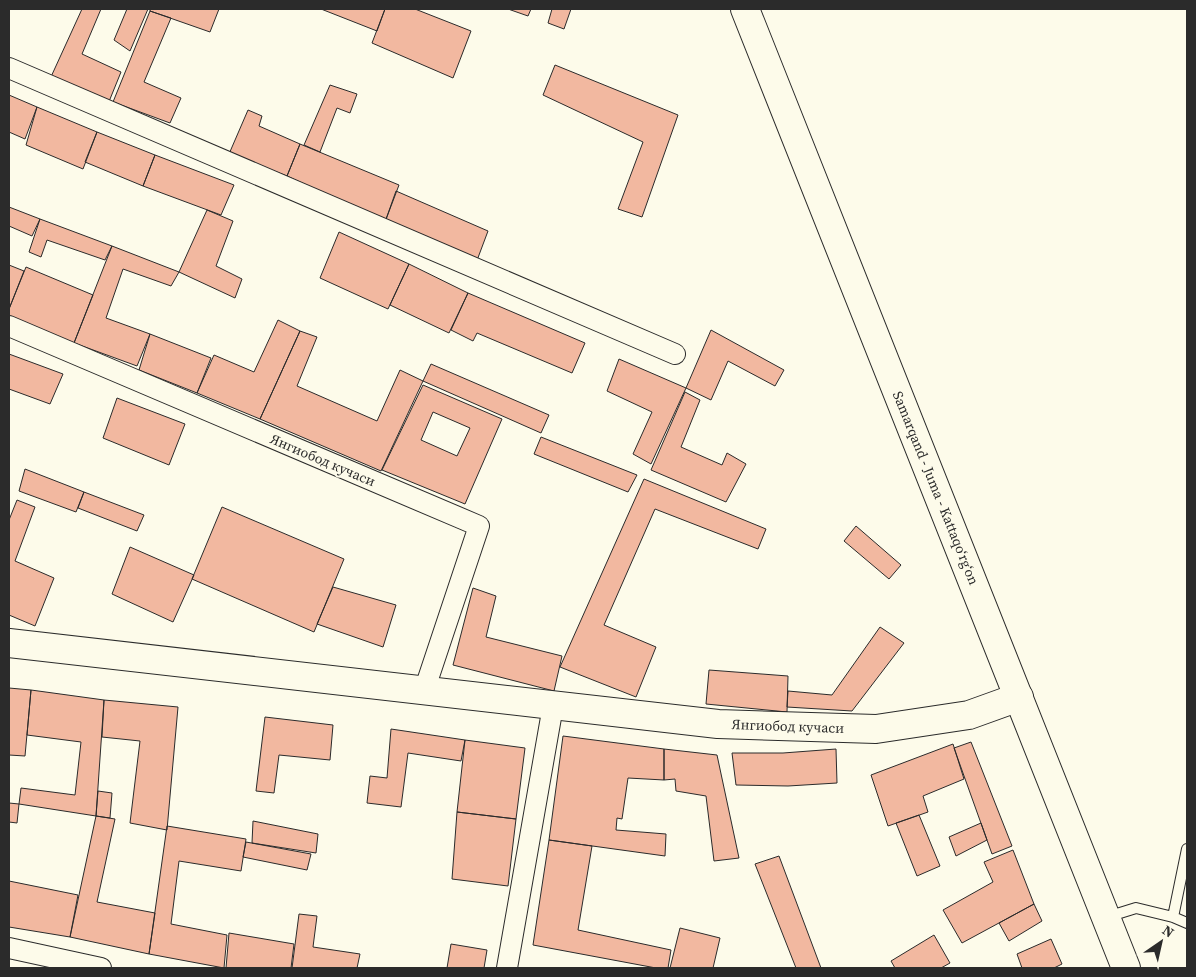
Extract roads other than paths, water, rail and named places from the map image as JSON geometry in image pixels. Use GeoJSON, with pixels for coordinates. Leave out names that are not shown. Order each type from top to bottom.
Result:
{"type":"FeatureCollection","features":[{"type":"Feature","properties":{"kind":"main road","name":"Samarqand - Juma - Kattaqo‘rg‘on"},"geometry":{"type":"LineString","coordinates":[[745,9],[1126,968]]}},
{"type":"Feature","properties":{"kind":"main road","name":"Янгиобод кучаси"},"geometry":{"type":"LineString","coordinates":[[9,644],[718,724],[876,729],[969,715],[1019,697]]}},
{"type":"Feature","properties":{"kind":"street"},"geometry":{"type":"LineString","coordinates":[[9,68],[674,354]]}},
{"type":"Feature","properties":{"kind":"street","name":"Янгиобод кучаси"},"geometry":{"type":"LineString","coordinates":[[9,326],[479,526],[424,691]]}},
{"type":"Feature","properties":{"kind":"street"},"geometry":{"type":"LineString","coordinates":[[507,968],[553,706]]}},
{"type":"Feature","properties":{"kind":"street"},"geometry":{"type":"LineString","coordinates":[[9,948],[101,968]]}},
{"type":"Feature","properties":{"kind":"lane"},"geometry":{"type":"LineString","coordinates":[[1174,917],[1187,849]]}},
{"type":"Feature","properties":{"kind":"lane"},"geometry":{"type":"LineString","coordinates":[[1106,917],[1136,908],[1174,917],[1187,923]]}}]}
